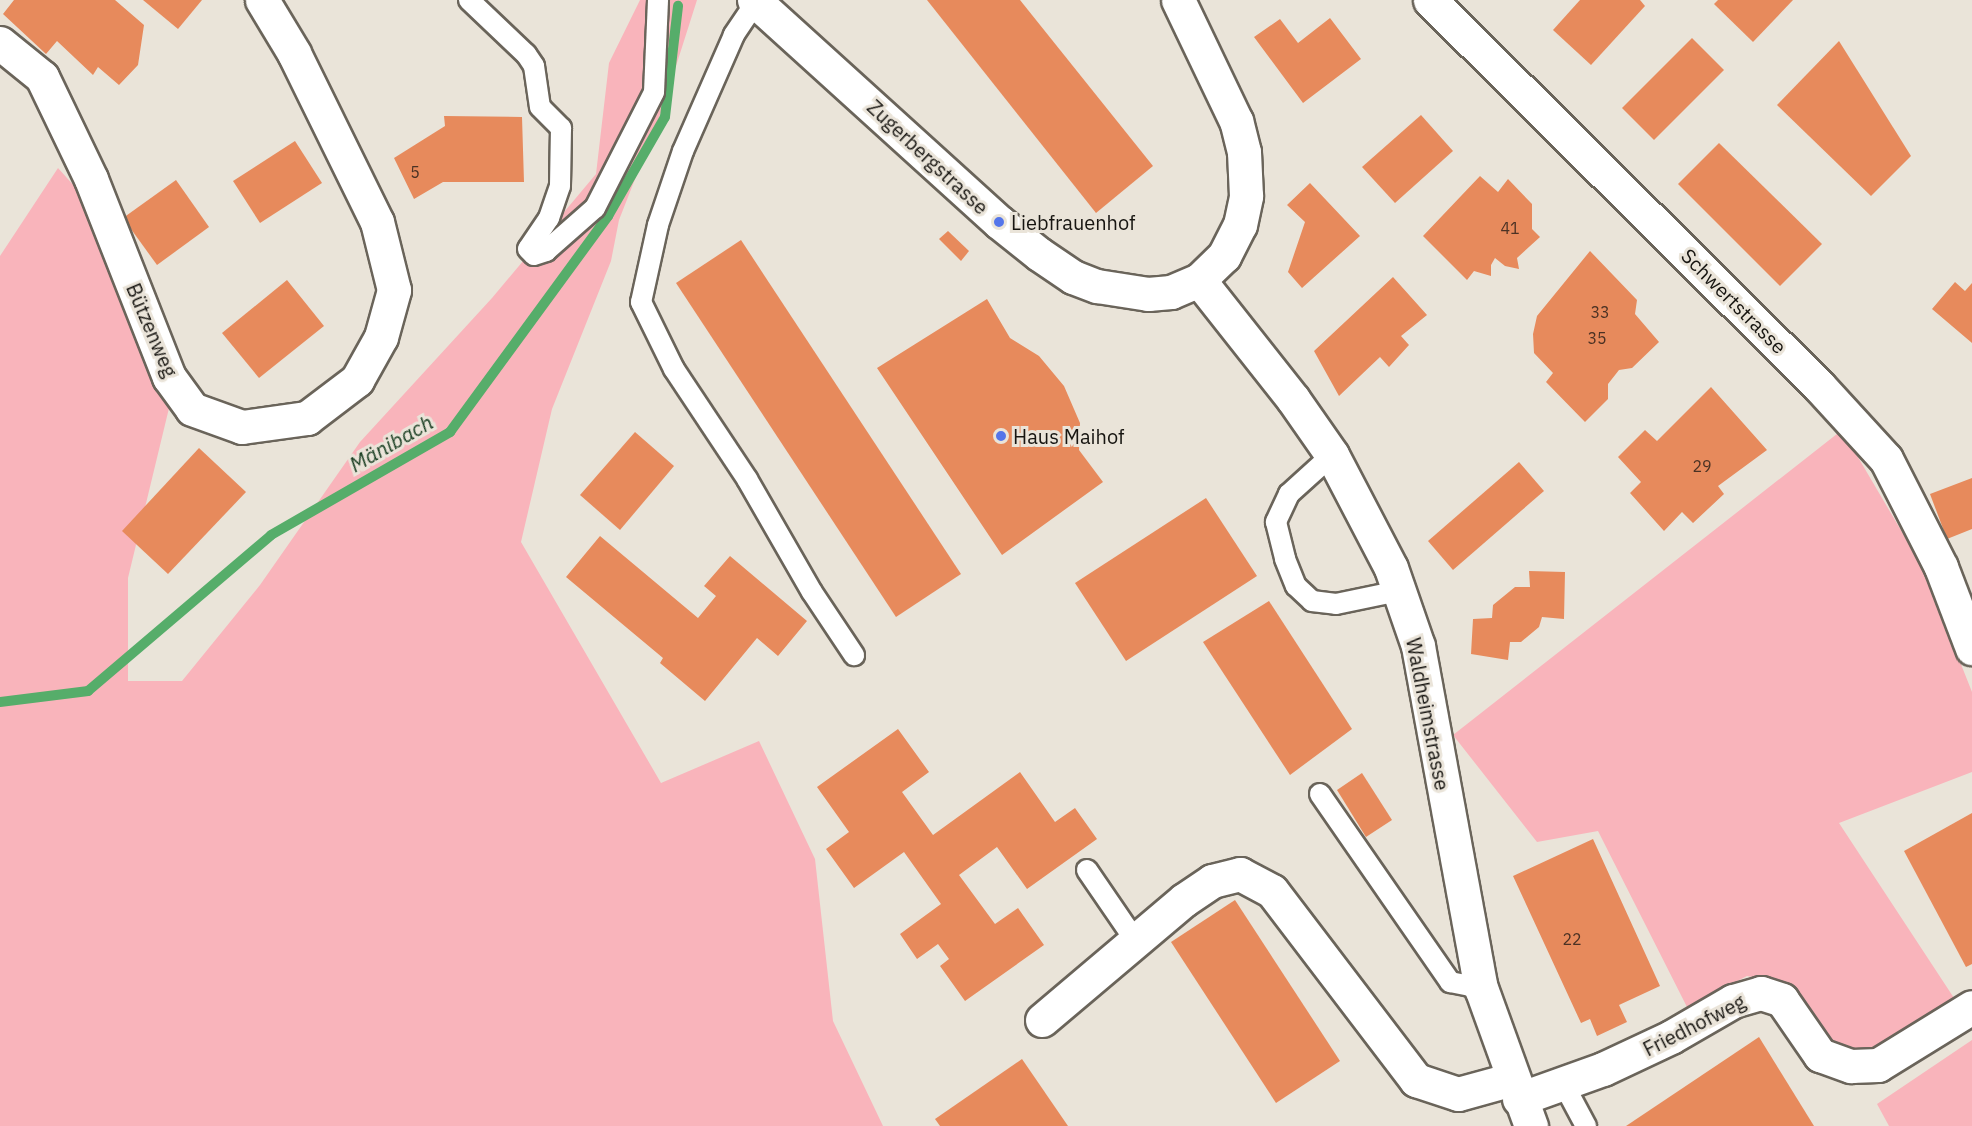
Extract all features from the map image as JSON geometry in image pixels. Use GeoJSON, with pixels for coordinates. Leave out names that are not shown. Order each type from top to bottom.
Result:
{"type":"FeatureCollection","features":[{"type":"Feature","properties":{"kind":"street","name":"Bützenweg"},"geometry":{"type":"LineString","coordinates":[[0,43],[42,77],[91,179],[169,377],[192,409],[242,427],[307,418],[357,380],[381,337],[394,290],[377,222],[294,53],[262,0]]}},
{"type":"Feature","properties":{"kind":"street","name":"Zugerbergstrasse"},"geometry":{"type":"LineString","coordinates":[[755,1],[999,222],[1073,277],[1097,286],[1148,294],[1171,292],[1199,280],[1224,256],[1240,225],[1246,196],[1244,152],[1236,122],[1178,0]]}},
{"type":"Feature","properties":{"kind":"street","name":"Schwertstrasse"},"geometry":{"type":"LineString","coordinates":[[1430,0],[1819,386],[1886,459],[1941,567],[1972,648]]}},
{"type":"Feature","properties":{"kind":"street","name":"Waldheimstrasse"},"geometry":{"type":"LineString","coordinates":[[1199,280],[1293,399],[1332,455],[1391,567],[1418,646],[1481,988],[1521,1101]]}},
{"type":"Feature","properties":{"kind":"street","name":"Friedhofweg"},"geometry":{"type":"LineString","coordinates":[[1042,1020],[1136,940],[1212,881],[1240,874],[1272,891],[1416,1080],[1458,1094],[1521,1101],[1671,1037],[1732,1001],[1761,993],[1782,1000],[1820,1055],[1851,1066],[1878,1065],[1972,1007]]}},
{"type":"Feature","properties":{"kind":"lane"},"geometry":{"type":"LineString","coordinates":[[469,0],[526,54],[534,66],[540,107],[561,128],[560,186],[549,218],[528,249],[534,255],[546,251],[595,208],[654,92],[658,0]]}},
{"type":"Feature","properties":{"kind":"lane"},"geometry":{"type":"LineString","coordinates":[[755,1],[734,35],[682,151],[658,225],[641,302],[674,369],[747,479],[812,592],[854,655]]}},
{"type":"Feature","properties":{"kind":"lane"},"geometry":{"type":"LineString","coordinates":[[1332,455],[1289,494],[1276,522],[1296,586],[1312,601],[1336,604],[1399,591]]}},
{"type":"Feature","properties":{"kind":"lane"},"geometry":{"type":"LineString","coordinates":[[1320,794],[1450,982],[1481,988]]}},
{"type":"Feature","properties":{"kind":"lane"},"geometry":{"type":"LineString","coordinates":[[1087,870],[1136,940]]}},
{"type":"Feature","properties":{"kind":"lane"},"geometry":{"type":"LineString","coordinates":[[1563,1083],[1586,1126]]}},
{"type":"Feature","properties":{"kind":"shaded area"},"geometry":{"type":"Polygon","coordinates":[[[640,0],[697,0],[662,110],[619,220],[611,261],[552,409],[521,542],[661,783],[759,741],[815,859],[833,1021],[883,1126],[0,1126],[0,256],[58,168],[120,237],[170,404],[128,578],[128,681],[182,681],[260,585],[360,442],[492,298],[596,174],[609,63],[640,0]]]}},
{"type":"Feature","properties":{"kind":"shaded area"},"geometry":{"type":"Polygon","coordinates":[[[1842,430],[1922,566],[1972,692],[1972,772],[1839,823],[1954,998],[1884,1048],[1835,1048],[1768,980],[1747,976],[1687,1007],[1598,831],[1537,842],[1453,735],[1842,430]]]}},
{"type":"Feature","properties":{"kind":"shaded area"},"geometry":{"type":"Polygon","coordinates":[[[1972,1040],[1972,1126],[1889,1126],[1877,1104],[1972,1040]]]}},
{"type":"Feature","properties":{"kind":"building"},"geometry":{"type":"Polygon","coordinates":[[[14,0],[115,0],[144,25],[138,65],[119,85],[98,67],[93,75],[57,41],[46,54],[3,14],[14,0]]]}},
{"type":"Feature","properties":{"kind":"building"},"geometry":{"type":"Polygon","coordinates":[[[143,0],[202,0],[178,29],[143,0]]]}},
{"type":"Feature","properties":{"kind":"building"},"geometry":{"type":"Polygon","coordinates":[[[927,0],[1020,0],[1153,166],[1096,213],[927,0]]]}},
{"type":"Feature","properties":{"kind":"building"},"geometry":{"type":"Polygon","coordinates":[[[1580,0],[1640,0],[1645,6],[1591,65],[1553,30],[1580,0]]]}},
{"type":"Feature","properties":{"kind":"building"},"geometry":{"type":"Polygon","coordinates":[[[1718,0],[1793,0],[1753,42],[1714,4],[1718,0]]]}},
{"type":"Feature","properties":{"kind":"building"},"geometry":{"type":"Polygon","coordinates":[[[1330,18],[1361,59],[1303,103],[1254,37],[1280,19],[1298,43],[1330,18]]]}},
{"type":"Feature","properties":{"kind":"building"},"geometry":{"type":"Polygon","coordinates":[[[1692,38],[1724,70],[1654,140],[1622,108],[1692,38]]]}},
{"type":"Feature","properties":{"kind":"building"},"geometry":{"type":"Polygon","coordinates":[[[1839,41],[1911,156],[1871,196],[1777,105],[1839,41]]]}},
{"type":"Feature","properties":{"kind":"building"},"geometry":{"type":"Polygon","coordinates":[[[1421,115],[1453,151],[1395,203],[1362,167],[1421,115]]]}},
{"type":"Feature","properties":{"kind":"building"},"geometry":{"type":"Polygon","coordinates":[[[444,116],[522,117],[524,182],[443,182],[414,199],[394,158],[445,126],[444,116]]]}},
{"type":"Feature","properties":{"kind":"building"},"geometry":{"type":"Polygon","coordinates":[[[295,141],[322,183],[260,223],[233,181],[295,141]]]}},
{"type":"Feature","properties":{"kind":"building"},"geometry":{"type":"Polygon","coordinates":[[[1719,143],[1822,244],[1780,286],[1678,184],[1719,143]]]}},
{"type":"Feature","properties":{"kind":"building"},"geometry":{"type":"Polygon","coordinates":[[[1480,176],[1498,192],[1508,179],[1532,204],[1532,229],[1540,237],[1517,258],[1519,269],[1505,266],[1495,258],[1491,265],[1491,276],[1474,271],[1467,280],[1423,236],[1480,176]]]}},
{"type":"Feature","properties":{"kind":"building"},"geometry":{"type":"Polygon","coordinates":[[[176,180],[209,227],[157,265],[123,218],[176,180]]]}},
{"type":"Feature","properties":{"kind":"building"},"geometry":{"type":"Polygon","coordinates":[[[1310,183],[1360,236],[1302,288],[1288,272],[1305,222],[1287,205],[1310,183]]]}},
{"type":"Feature","properties":{"kind":"building"},"geometry":{"type":"Polygon","coordinates":[[[948,231],[969,251],[961,261],[939,239],[948,231]]]}},
{"type":"Feature","properties":{"kind":"building"},"geometry":{"type":"Polygon","coordinates":[[[741,240],[961,574],[896,617],[676,283],[741,240]]]}},
{"type":"Feature","properties":{"kind":"building"},"geometry":{"type":"Polygon","coordinates":[[[1590,251],[1637,300],[1635,314],[1659,342],[1632,368],[1619,370],[1608,384],[1608,399],[1585,422],[1546,382],[1553,373],[1534,353],[1533,334],[1537,316],[1590,251]]]}},
{"type":"Feature","properties":{"kind":"building"},"geometry":{"type":"Polygon","coordinates":[[[1393,277],[1427,315],[1401,336],[1409,345],[1389,367],[1380,357],[1339,396],[1314,351],[1393,277]]]}},
{"type":"Feature","properties":{"kind":"building"},"geometry":{"type":"Polygon","coordinates":[[[287,280],[324,326],[259,378],[222,333],[287,280]]]}},
{"type":"Feature","properties":{"kind":"building"},"geometry":{"type":"Polygon","coordinates":[[[1955,282],[1965,291],[1972,283],[1972,343],[1932,309],[1955,282]]]}},
{"type":"Feature","properties":{"kind":"building","name":"Haus Maihof"},"geometry":{"type":"Polygon","coordinates":[[[987,299],[1010,338],[1039,356],[1064,386],[1080,423],[1079,450],[1103,482],[1002,555],[877,368],[987,299]]]}},
{"type":"Feature","properties":{"kind":"building"},"geometry":{"type":"Polygon","coordinates":[[[1711,387],[1767,450],[1718,486],[1724,494],[1693,523],[1682,512],[1664,531],[1630,493],[1641,482],[1618,457],[1645,430],[1657,441],[1711,387]]]}},
{"type":"Feature","properties":{"kind":"building"},"geometry":{"type":"Polygon","coordinates":[[[635,432],[674,466],[620,530],[580,495],[635,432]]]}},
{"type":"Feature","properties":{"kind":"building"},"geometry":{"type":"Polygon","coordinates":[[[199,448],[246,492],[168,574],[122,531],[199,448]]]}},
{"type":"Feature","properties":{"kind":"building"},"geometry":{"type":"Polygon","coordinates":[[[1519,462],[1544,491],[1453,570],[1428,541],[1519,462]]]}},
{"type":"Feature","properties":{"kind":"building"},"geometry":{"type":"Polygon","coordinates":[[[1972,478],[1972,529],[1947,539],[1930,494],[1972,478]]]}},
{"type":"Feature","properties":{"kind":"building"},"geometry":{"type":"Polygon","coordinates":[[[1206,498],[1257,576],[1126,661],[1075,583],[1206,498]]]}},
{"type":"Feature","properties":{"kind":"building"},"geometry":{"type":"Polygon","coordinates":[[[600,536],[698,618],[716,596],[704,586],[730,556],[807,621],[778,656],[757,638],[705,701],[660,663],[663,658],[566,577],[600,536]]]}},
{"type":"Feature","properties":{"kind":"building"},"geometry":{"type":"Polygon","coordinates":[[[1529,571],[1565,572],[1564,619],[1542,617],[1539,627],[1521,642],[1510,642],[1508,660],[1471,654],[1473,619],[1492,618],[1493,605],[1515,587],[1530,587],[1529,571]]]}},
{"type":"Feature","properties":{"kind":"building"},"geometry":{"type":"Polygon","coordinates":[[[1269,601],[1352,729],[1290,775],[1203,642],[1269,601]]]}},
{"type":"Feature","properties":{"kind":"building"},"geometry":{"type":"Polygon","coordinates":[[[898,729],[929,772],[902,792],[933,835],[1020,772],[1055,822],[1075,808],[1097,839],[1027,889],[997,847],[959,875],[995,924],[1018,908],[1044,945],[965,1001],[940,966],[949,959],[938,944],[917,959],[900,934],[941,904],[904,852],[854,888],[826,849],[849,832],[817,787],[898,729]]]}},
{"type":"Feature","properties":{"kind":"building"},"geometry":{"type":"Polygon","coordinates":[[[1362,773],[1392,820],[1366,837],[1337,790],[1362,773]]]}},
{"type":"Feature","properties":{"kind":"building"},"geometry":{"type":"Polygon","coordinates":[[[1972,813],[1972,964],[1966,967],[1904,851],[1972,813]]]}},
{"type":"Feature","properties":{"kind":"building"},"geometry":{"type":"Polygon","coordinates":[[[1593,839],[1660,986],[1619,1005],[1627,1022],[1597,1036],[1590,1019],[1581,1023],[1513,876],[1593,839]]]}},
{"type":"Feature","properties":{"kind":"building"},"geometry":{"type":"Polygon","coordinates":[[[1235,900],[1340,1061],[1276,1103],[1171,942],[1235,900]]]}},
{"type":"Feature","properties":{"kind":"building"},"geometry":{"type":"Polygon","coordinates":[[[1759,1037],[1814,1126],[1626,1126],[1759,1037]]]}},
{"type":"Feature","properties":{"kind":"building"},"geometry":{"type":"Polygon","coordinates":[[[1022,1059],[1068,1126],[940,1126],[935,1119],[1022,1059]]]}},
{"type":"Feature","properties":{"kind":"waterway","name":"Mänibach"},"geometry":{"type":"LineString","coordinates":[[0,702],[88,691],[271,535],[450,432],[608,216],[665,117],[678,6]]}},
{"type":"Feature","properties":{"kind":"place","name":"Liebfrauenhof"},"geometry":{"type":"Point","coordinates":[999,222]}},
{"type":"Feature","properties":{"kind":"place","name":"Haus Maihof"},"geometry":{"type":"Point","coordinates":[1001,436]}}]}
